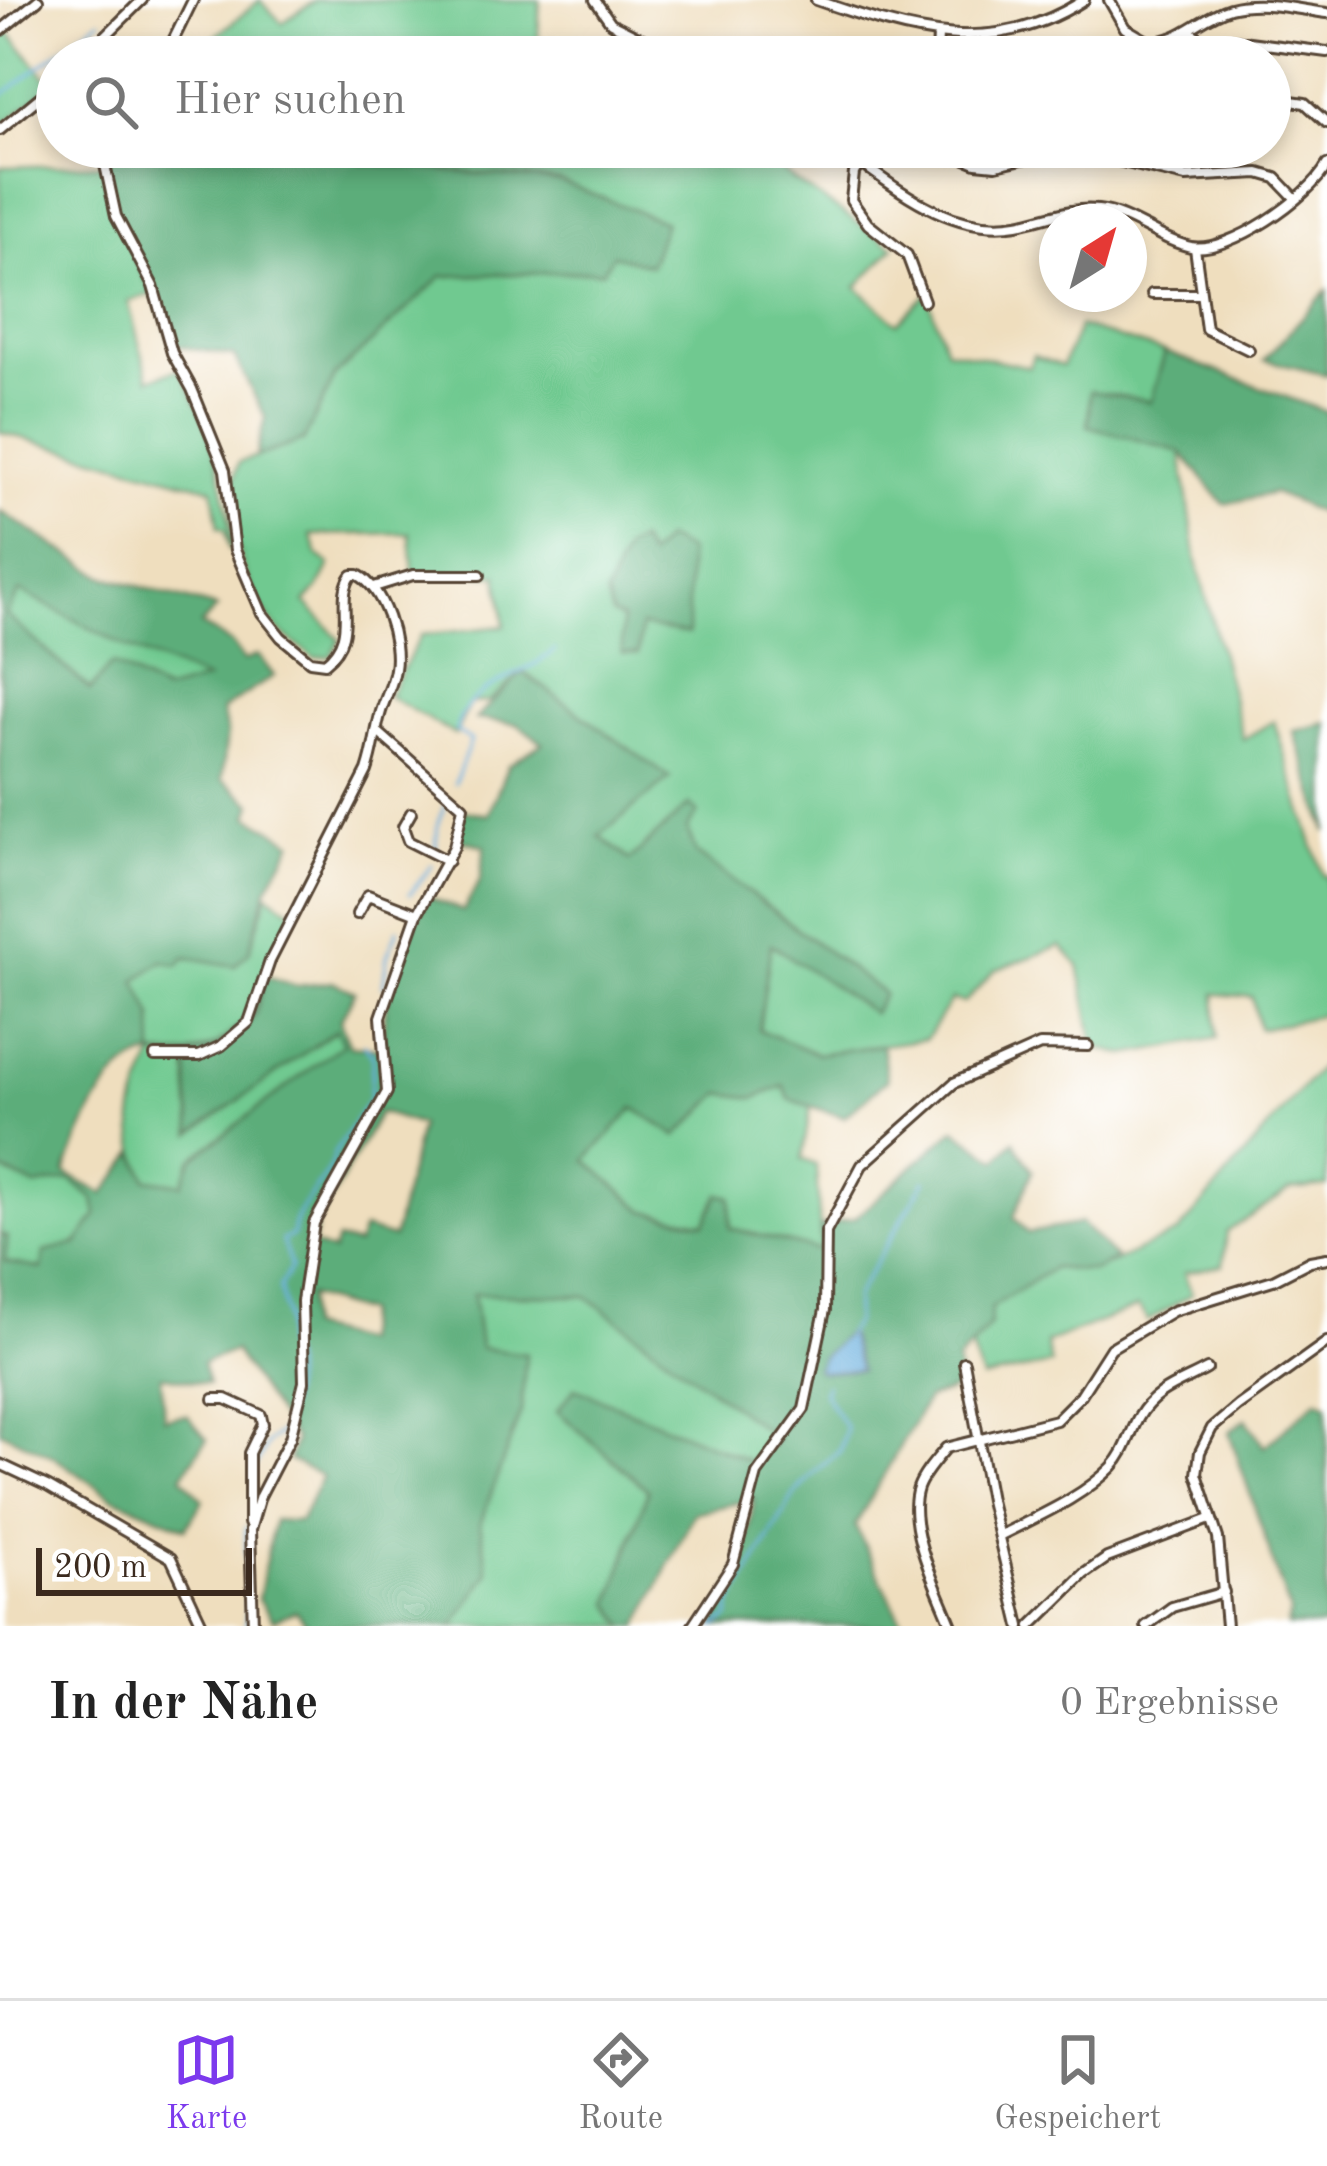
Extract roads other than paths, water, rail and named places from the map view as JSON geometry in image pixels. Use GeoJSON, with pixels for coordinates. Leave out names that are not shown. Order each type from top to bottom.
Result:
{"type":"FeatureCollection","features":[{"type":"Feature","properties":{"kind":"street"},"geometry":{"type":"LineString","coordinates":[[0,31],[38,0]]}},
{"type":"Feature","properties":{"kind":"street"},"geometry":{"type":"LineString","coordinates":[[105,36],[142,0]]}},
{"type":"Feature","properties":{"kind":"street"},"geometry":{"type":"LineString","coordinates":[[175,36],[193,0]]}},
{"type":"Feature","properties":{"kind":"street"},"geometry":{"type":"LineString","coordinates":[[596,0],[611,23],[637,36]]}},
{"type":"Feature","properties":{"kind":"street"},"geometry":{"type":"LineString","coordinates":[[816,0],[891,26],[967,36]]}},
{"type":"Feature","properties":{"kind":"street"},"geometry":{"type":"LineString","coordinates":[[991,36],[1039,24],[1084,0]]}},
{"type":"Feature","properties":{"kind":"street"},"geometry":{"type":"LineString","coordinates":[[1109,0],[1124,28],[1135,36]]}},
{"type":"Feature","properties":{"kind":"street"},"geometry":{"type":"LineString","coordinates":[[1177,36],[1227,9],[1259,4],[1327,13]]}},
{"type":"Feature","properties":{"kind":"street"},"geometry":{"type":"LineString","coordinates":[[1189,31],[1196,36]]}},
{"type":"Feature","properties":{"kind":"street"},"geometry":{"type":"LineString","coordinates":[[1291,47],[1327,52]]}},
{"type":"Feature","properties":{"kind":"street"},"geometry":{"type":"LineString","coordinates":[[0,130],[36,100]]}},
{"type":"Feature","properties":{"kind":"street"},"geometry":{"type":"LineString","coordinates":[[1291,101],[1305,103],[1327,123]]}},
{"type":"Feature","properties":{"kind":"street"},"geometry":{"type":"LineString","coordinates":[[868,168],[906,195],[963,222],[988,227],[1020,224],[1070,209],[1092,209],[1111,212],[1195,248],[1244,235],[1316,183],[1327,165]]}},
{"type":"Feature","properties":{"kind":"street"},"geometry":{"type":"LineString","coordinates":[[106,168],[116,216],[153,286],[172,353],[225,470],[235,550],[262,613],[310,661],[326,663],[339,649],[347,625],[347,579],[358,575],[374,587],[396,649],[393,680],[367,770],[270,962],[253,1017],[221,1046],[199,1056],[155,1056]]}},
{"type":"Feature","properties":{"kind":"street"},"geometry":{"type":"LineString","coordinates":[[858,168],[851,186],[856,213],[907,255],[923,301]]}},
{"type":"Feature","properties":{"kind":"street"},"geometry":{"type":"LineString","coordinates":[[1148,168],[1186,177],[1258,173],[1276,178],[1295,198]]}},
{"type":"Feature","properties":{"kind":"street"},"geometry":{"type":"LineString","coordinates":[[1195,248],[1206,329],[1249,350]]}},
{"type":"Feature","properties":{"kind":"street"},"geometry":{"type":"LineString","coordinates":[[1152,294],[1200,294]]}},
{"type":"Feature","properties":{"kind":"street"},"geometry":{"type":"LineString","coordinates":[[374,587],[413,575],[480,575]]}},
{"type":"Feature","properties":{"kind":"street"},"geometry":{"type":"LineString","coordinates":[[250,1530],[260,1496],[290,1438],[304,1382],[302,1301],[314,1223],[387,1092],[380,1022],[417,914],[448,861],[463,807],[379,733]]}},
{"type":"Feature","properties":{"kind":"street"},"geometry":{"type":"LineString","coordinates":[[410,813],[403,827],[408,841],[448,861]]}},
{"type":"Feature","properties":{"kind":"street"},"geometry":{"type":"LineString","coordinates":[[357,914],[368,895],[417,914]]}},
{"type":"Feature","properties":{"kind":"street"},"geometry":{"type":"LineString","coordinates":[[692,1626],[733,1564],[757,1474],[804,1409],[825,1310],[826,1232],[862,1165],[954,1082],[1040,1046],[1088,1046]]}},
{"type":"Feature","properties":{"kind":"street"},"geometry":{"type":"LineString","coordinates":[[952,1626],[921,1540],[918,1489],[946,1448],[1056,1420],[1082,1395],[1111,1348],[1173,1311],[1327,1258]]}},
{"type":"Feature","properties":{"kind":"street"},"geometry":{"type":"LineString","coordinates":[[1226,1626],[1218,1538],[1197,1474],[1200,1452],[1213,1428],[1327,1342]]}},
{"type":"Feature","properties":{"kind":"street"},"geometry":{"type":"LineString","coordinates":[[964,1362],[1020,1626]]}},
{"type":"Feature","properties":{"kind":"street"},"geometry":{"type":"LineString","coordinates":[[999,1536],[1100,1479],[1130,1442],[1148,1404],[1164,1390],[1207,1369]]}},
{"type":"Feature","properties":{"kind":"street"},"geometry":{"type":"LineString","coordinates":[[214,1399],[226,1399],[261,1415],[263,1424],[249,1453],[253,1626]]}},
{"type":"Feature","properties":{"kind":"street"},"geometry":{"type":"LineString","coordinates":[[0,1464],[171,1558],[203,1626]]}},
{"type":"Feature","properties":{"kind":"street"},"geometry":{"type":"LineString","coordinates":[[1031,1626],[1107,1558],[1210,1520]]}},
{"type":"Feature","properties":{"kind":"street"},"geometry":{"type":"LineString","coordinates":[[1146,1626],[1172,1607],[1224,1592]]}},
{"type":"Feature","properties":{"kind":"water"},"geometry":{"type":"Polygon","coordinates":[[[848,1332],[860,1370],[816,1369],[822,1357],[848,1332]]]}},
{"type":"Feature","properties":{"kind":"waterway"},"geometry":{"type":"LineString","coordinates":[[79,36],[100,20]]}},
{"type":"Feature","properties":{"kind":"waterway"},"geometry":{"type":"LineString","coordinates":[[0,97],[36,69]]}},
{"type":"Feature","properties":{"kind":"waterway"},"geometry":{"type":"LineString","coordinates":[[455,783],[471,740],[456,731],[471,702],[555,650]]}},
{"type":"Feature","properties":{"kind":"waterway"},"geometry":{"type":"LineString","coordinates":[[436,848],[438,822],[447,800]]}},
{"type":"Feature","properties":{"kind":"waterway"},"geometry":{"type":"LineString","coordinates":[[410,894],[432,865]]}},
{"type":"Feature","properties":{"kind":"waterway"},"geometry":{"type":"LineString","coordinates":[[383,986],[387,956],[398,929]]}},
{"type":"Feature","properties":{"kind":"waterway"},"geometry":{"type":"LineString","coordinates":[[253,1470],[267,1444],[284,1429],[292,1386],[280,1287],[291,1267],[282,1240],[293,1235],[298,1214],[370,1098],[373,1056],[364,1044]]}},
{"type":"Feature","properties":{"kind":"waterway"},"geometry":{"type":"LineString","coordinates":[[847,1334],[855,1321],[855,1297],[925,1181]]}},
{"type":"Feature","properties":{"kind":"waterway"},"geometry":{"type":"LineString","coordinates":[[715,1626],[729,1618],[731,1604],[794,1495],[840,1451],[846,1428],[824,1393],[826,1385]]}},
{"type":"Feature","properties":{"kind":"waterway"},"geometry":{"type":"LineString","coordinates":[[246,1527],[246,1560]]}},
{"type":"Feature","properties":{"kind":"waterway"},"geometry":{"type":"LineString","coordinates":[[246,1566],[246,1578]]}},
{"type":"Feature","properties":{"kind":"waterway"},"geometry":{"type":"LineString","coordinates":[[246,1585],[246,1626]]}}]}
